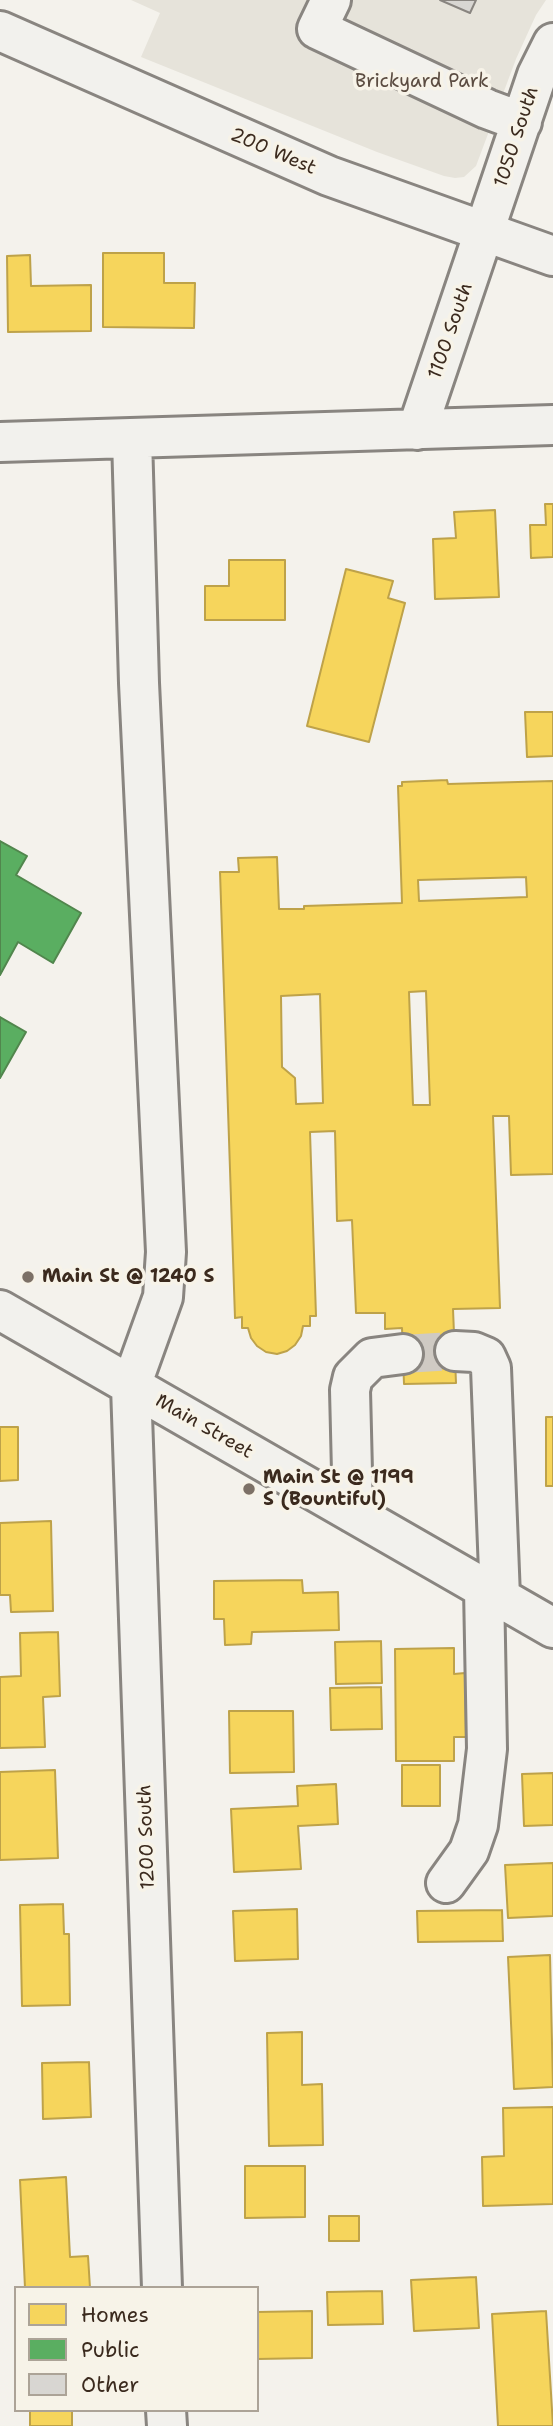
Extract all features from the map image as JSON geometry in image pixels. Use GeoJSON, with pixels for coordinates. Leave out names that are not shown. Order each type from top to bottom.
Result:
{"type":"FeatureCollection","features":[{"type":"Feature","properties":{"kind":"street"},"geometry":{"type":"LineString","coordinates":[[331,0],[317,29],[487,109],[522,122]]}},
{"type":"Feature","properties":{"kind":"street","name":"200 West"},"geometry":{"type":"LineString","coordinates":[[0,32],[329,176],[553,256]]}},
{"type":"Feature","properties":{"kind":"street","name":"1050 South"},"geometry":{"type":"LineString","coordinates":[[485,233],[537,75],[553,43]]}},
{"type":"Feature","properties":{"kind":"street","name":"1100 South"},"geometry":{"type":"LineString","coordinates":[[417,430],[485,233]]}},
{"type":"Feature","properties":{"kind":"street"},"geometry":{"type":"LineString","coordinates":[[0,442],[553,425]]}},
{"type":"Feature","properties":{"kind":"street"},"geometry":{"type":"LineString","coordinates":[[131,1386],[163,1297],[166,1252],[139,683],[132,438]]}},
{"type":"Feature","properties":{"kind":"street","name":"Main Street"},"geometry":{"type":"LineString","coordinates":[[0,1310],[553,1628]]}},
{"type":"Feature","properties":{"kind":"street"},"geometry":{"type":"LineString","coordinates":[[446,1884],[469,1851],[478,1825],[487,1749],[492,1593],[491,1368],[486,1357],[474,1352],[455,1351]]}},
{"type":"Feature","properties":{"kind":"street"},"geometry":{"type":"LineString","coordinates":[[353,1513],[349,1390],[353,1377],[372,1358],[403,1354]]}},
{"type":"Feature","properties":{"kind":"street","name":"1200 South"},"geometry":{"type":"LineString","coordinates":[[131,1386],[162,2286]]}},
{"type":"Feature","properties":{"kind":"green space","name":"Brickyard Park"},"geometry":{"type":"Polygon","coordinates":[[[131,0],[546,0],[536,15],[516,59],[476,166],[464,177],[455,178],[377,152],[141,57],[160,13],[131,0]]]}},
{"type":"Feature","properties":{"kind":"building: Homes"},"geometry":{"type":"Polygon","coordinates":[[[103,253],[164,253],[164,283],[195,283],[194,328],[103,327],[103,253]]]}},
{"type":"Feature","properties":{"kind":"building: Homes"},"geometry":{"type":"Polygon","coordinates":[[[30,255],[31,286],[91,285],[91,331],[8,332],[7,256],[30,255]]]}},
{"type":"Feature","properties":{"kind":"building: Homes"},"geometry":{"type":"Polygon","coordinates":[[[545,504],[553,504],[553,557],[531,558],[530,525],[546,525],[545,504]]]}},
{"type":"Feature","properties":{"kind":"building: Homes"},"geometry":{"type":"Polygon","coordinates":[[[495,510],[499,597],[435,599],[433,539],[456,538],[454,512],[495,510]]]}},
{"type":"Feature","properties":{"kind":"building: Homes"},"geometry":{"type":"Polygon","coordinates":[[[229,560],[285,560],[285,620],[205,620],[205,586],[229,586],[229,560]]]}},
{"type":"Feature","properties":{"kind":"building: Homes"},"geometry":{"type":"Polygon","coordinates":[[[346,569],[393,581],[388,598],[405,603],[369,742],[307,726],[346,569]]]}},
{"type":"Feature","properties":{"kind":"building: Homes"},"geometry":{"type":"Polygon","coordinates":[[[525,712],[553,712],[553,756],[527,757],[525,712]]]}},
{"type":"Feature","properties":{"kind":"building: Homes"},"geometry":{"type":"Polygon","coordinates":[[[447,780],[448,784],[553,781],[553,1174],[511,1175],[509,1116],[493,1116],[500,1308],[453,1309],[456,1383],[404,1384],[402,1328],[385,1329],[385,1313],[356,1313],[352,1220],[337,1221],[335,1131],[310,1132],[316,1316],[310,1316],[310,1326],[303,1326],[295,1345],[277,1354],[266,1352],[257,1346],[248,1328],[242,1328],[242,1317],[235,1318],[220,872],[239,872],[238,858],[277,857],[279,909],[402,903],[398,786],[402,786],[402,782],[447,780]],[[526,877],[418,880],[419,901],[527,897],[526,877]],[[426,991],[409,992],[413,1105],[430,1105],[426,991]],[[320,994],[281,996],[282,1067],[295,1078],[296,1104],[323,1103],[320,994]]]}},
{"type":"Feature","properties":{"kind":"building: Homes"},"geometry":{"type":"Polygon","coordinates":[[[546,1417],[553,1417],[553,1486],[546,1486],[546,1417]]]}},
{"type":"Feature","properties":{"kind":"building: Homes"},"geometry":{"type":"Polygon","coordinates":[[[0,1427],[18,1427],[18,1480],[0,1481],[0,1427]]]}},
{"type":"Feature","properties":{"kind":"building: Homes"},"geometry":{"type":"Polygon","coordinates":[[[51,1521],[53,1611],[11,1612],[10,1595],[0,1595],[0,1523],[51,1521]]]}},
{"type":"Feature","properties":{"kind":"building: Homes"},"geometry":{"type":"Polygon","coordinates":[[[302,1580],[303,1593],[338,1592],[339,1630],[252,1632],[251,1644],[225,1645],[224,1619],[214,1619],[214,1581],[302,1580]]]}},
{"type":"Feature","properties":{"kind":"building: Homes"},"geometry":{"type":"Polygon","coordinates":[[[58,1632],[60,1696],[43,1697],[45,1747],[0,1748],[0,1677],[21,1676],[20,1633],[58,1632]]]}},
{"type":"Feature","properties":{"kind":"building: Homes"},"geometry":{"type":"Polygon","coordinates":[[[381,1641],[382,1683],[336,1684],[335,1642],[381,1641]]]}},
{"type":"Feature","properties":{"kind":"building: Homes"},"geometry":{"type":"Polygon","coordinates":[[[454,1648],[454,1674],[465,1673],[466,1737],[454,1737],[454,1761],[396,1761],[395,1649],[454,1648]]]}},
{"type":"Feature","properties":{"kind":"building: Homes"},"geometry":{"type":"Polygon","coordinates":[[[381,1687],[382,1729],[331,1730],[330,1688],[381,1687]]]}},
{"type":"Feature","properties":{"kind":"building: Homes"},"geometry":{"type":"Polygon","coordinates":[[[229,1711],[293,1711],[294,1772],[230,1773],[229,1711]]]}},
{"type":"Feature","properties":{"kind":"building: Homes"},"geometry":{"type":"Polygon","coordinates":[[[402,1765],[440,1765],[440,1806],[402,1806],[402,1765]]]}},
{"type":"Feature","properties":{"kind":"building: Homes"},"geometry":{"type":"Polygon","coordinates":[[[55,1770],[58,1858],[0,1860],[0,1772],[55,1770]]]}},
{"type":"Feature","properties":{"kind":"building: Homes"},"geometry":{"type":"Polygon","coordinates":[[[553,1773],[553,1825],[524,1826],[522,1774],[553,1773]]]}},
{"type":"Feature","properties":{"kind":"building: Homes"},"geometry":{"type":"Polygon","coordinates":[[[336,1784],[338,1824],[298,1826],[301,1869],[234,1872],[231,1809],[298,1806],[297,1786],[336,1784]]]}},
{"type":"Feature","properties":{"kind":"building: Homes"},"geometry":{"type":"Polygon","coordinates":[[[553,1863],[553,1916],[508,1918],[505,1865],[553,1863]]]}},
{"type":"Feature","properties":{"kind":"building: Homes"},"geometry":{"type":"Polygon","coordinates":[[[63,1904],[64,1934],[69,1934],[70,2005],[22,2006],[20,1905],[63,1904]]]}},
{"type":"Feature","properties":{"kind":"building: Homes"},"geometry":{"type":"Polygon","coordinates":[[[297,1909],[298,1959],[235,1961],[233,1911],[297,1909]]]}},
{"type":"Feature","properties":{"kind":"building: Homes"},"geometry":{"type":"Polygon","coordinates":[[[502,1910],[503,1941],[418,1942],[417,1911],[502,1910]]]}},
{"type":"Feature","properties":{"kind":"building: Homes"},"geometry":{"type":"Polygon","coordinates":[[[550,1955],[553,2087],[514,2089],[508,1957],[550,1955]]]}},
{"type":"Feature","properties":{"kind":"building: Homes"},"geometry":{"type":"Polygon","coordinates":[[[302,2032],[302,2085],[322,2084],[323,2145],[269,2146],[267,2033],[302,2032]]]}},
{"type":"Feature","properties":{"kind":"building: Homes"},"geometry":{"type":"Polygon","coordinates":[[[89,2062],[91,2117],[43,2119],[42,2063],[89,2062]]]}},
{"type":"Feature","properties":{"kind":"building: Homes"},"geometry":{"type":"Polygon","coordinates":[[[553,2107],[553,2204],[483,2206],[482,2157],[504,2156],[503,2108],[553,2107]]]}},
{"type":"Feature","properties":{"kind":"building: Homes"},"geometry":{"type":"Polygon","coordinates":[[[245,2166],[305,2166],[305,2217],[245,2218],[245,2166]]]}},
{"type":"Feature","properties":{"kind":"building: Homes"},"geometry":{"type":"Polygon","coordinates":[[[66,2177],[70,2257],[88,2256],[90,2286],[25,2286],[20,2180],[66,2177]]]}},
{"type":"Feature","properties":{"kind":"building: Homes"},"geometry":{"type":"Polygon","coordinates":[[[329,2216],[359,2216],[359,2241],[329,2241],[329,2216]]]}},
{"type":"Feature","properties":{"kind":"building: Homes"},"geometry":{"type":"Polygon","coordinates":[[[476,2277],[479,2328],[414,2331],[411,2280],[476,2277]]]}},
{"type":"Feature","properties":{"kind":"building: Homes"},"geometry":{"type":"Polygon","coordinates":[[[382,2291],[383,2324],[328,2325],[327,2292],[382,2291]]]}},
{"type":"Feature","properties":{"kind":"building: Homes"},"geometry":{"type":"Polygon","coordinates":[[[312,2311],[312,2358],[259,2359],[259,2312],[312,2311]]]}},
{"type":"Feature","properties":{"kind":"building: Homes"},"geometry":{"type":"Polygon","coordinates":[[[546,2311],[553,2426],[498,2426],[492,2314],[546,2311]]]}},
{"type":"Feature","properties":{"kind":"building: Homes"},"geometry":{"type":"Polygon","coordinates":[[[30,2412],[72,2412],[72,2426],[30,2426],[30,2412]]]}},
{"type":"Feature","properties":{"kind":"building: Public"},"geometry":{"type":"Polygon","coordinates":[[[0,841],[27,856],[16,875],[81,913],[53,963],[18,942],[0,975],[0,841]]]}},
{"type":"Feature","properties":{"kind":"building: Public"},"geometry":{"type":"Polygon","coordinates":[[[0,1017],[26,1032],[0,1078],[0,1017]]]}},
{"type":"Feature","properties":{"kind":"building: Other"},"geometry":{"type":"Polygon","coordinates":[[[440,0],[476,0],[470,13],[440,0]]]}},
{"type":"Feature","properties":{"kind":"tunnel"},"geometry":{"type":"LineString","coordinates":[[403,1354],[455,1351]]}},
{"type":"Feature","properties":{"kind":"place","name":"Main St @ 1240 S"},"geometry":{"type":"Point","coordinates":[28,1277]}},
{"type":"Feature","properties":{"kind":"place","name":"Main St @ 1199 S (Bountiful)"},"geometry":{"type":"Point","coordinates":[249,1489]}}]}
